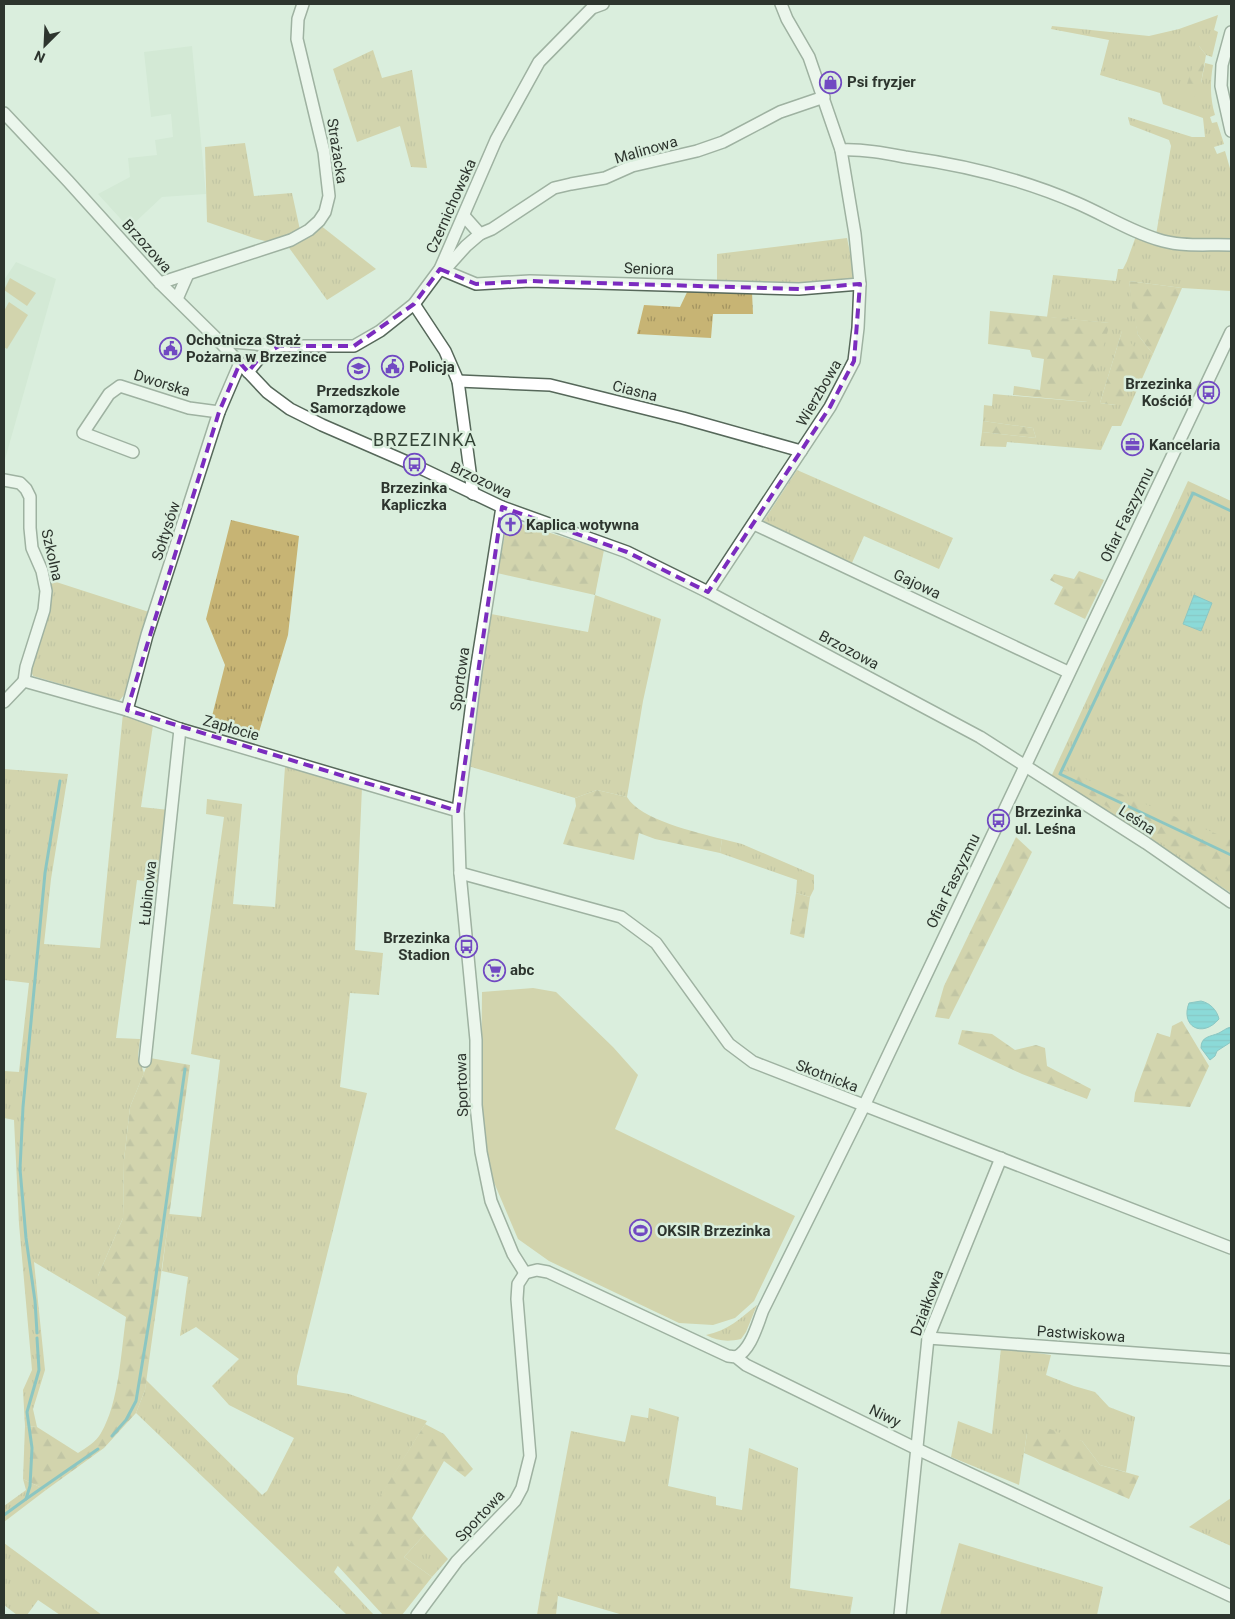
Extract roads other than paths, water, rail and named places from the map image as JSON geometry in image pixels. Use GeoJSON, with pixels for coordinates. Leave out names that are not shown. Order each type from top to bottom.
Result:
{"type":"FeatureCollection","features":[{"type":"Feature","properties":{"kind":"street","name":"Strażacka"},"geometry":{"type":"LineString","coordinates":[[160,283],[291,240],[309,230],[319,221],[324,212],[329,196],[324,152],[297,39],[298,19],[303,4]]}},
{"type":"Feature","properties":{"kind":"street","name":"Czernichowska"},"geometry":{"type":"LineString","coordinates":[[219,341],[279,346],[354,346],[380,331],[414,304],[440,269],[496,140],[539,62],[592,8],[603,4]]}},
{"type":"Feature","properties":{"kind":"street","name":"Wierzbowa"},"geometry":{"type":"LineString","coordinates":[[708,592],[830,407],[854,361],[860,284],[855,234],[841,150],[809,57],[787,19],[781,4]]}},
{"type":"Feature","properties":{"kind":"street"},"geometry":{"type":"LineString","coordinates":[[1231,32],[1222,65],[1221,86],[1231,131]]}},
{"type":"Feature","properties":{"kind":"street","name":"Malinowa"},"geometry":{"type":"LineString","coordinates":[[440,269],[448,266],[480,234],[492,229],[554,188],[605,178],[632,166],[697,151],[723,142],[780,112],[824,97]]}},
{"type":"Feature","properties":{"kind":"street","name":"Brzozowa"},"geometry":{"type":"LineString","coordinates":[[4,113],[68,180],[160,283],[267,392],[290,409],[502,507],[627,552],[708,592],[980,737],[1024,766]]}},
{"type":"Feature","properties":{"kind":"street"},"geometry":{"type":"LineString","coordinates":[[841,150],[857,149],[947,162],[1030,185],[1163,241],[1181,244],[1231,245]]}},
{"type":"Feature","properties":{"kind":"street"},"geometry":{"type":"LineString","coordinates":[[464,216],[480,234]]}},
{"type":"Feature","properties":{"kind":"street","name":"Seniora"},"geometry":{"type":"LineString","coordinates":[[440,269],[476,284],[530,281],[799,289],[860,284]]}},
{"type":"Feature","properties":{"kind":"street"},"geometry":{"type":"LineString","coordinates":[[177,299],[188,274]]}},
{"type":"Feature","properties":{"kind":"street"},"geometry":{"type":"LineString","coordinates":[[414,304],[445,351],[458,381],[473,494]]}},
{"type":"Feature","properties":{"kind":"street","name":"Ofiar Faszyzmu"},"geometry":{"type":"LineString","coordinates":[[736,1357],[744,1351],[749,1343],[864,1106],[1068,672],[1231,332]]}},
{"type":"Feature","properties":{"kind":"street"},"geometry":{"type":"LineString","coordinates":[[248,372],[261,356],[279,346]]}},
{"type":"Feature","properties":{"kind":"street","name":"Sołtysów"},"geometry":{"type":"LineString","coordinates":[[127,710],[148,635],[220,412],[240,363]]}},
{"type":"Feature","properties":{"kind":"street","name":"Ciasna"},"geometry":{"type":"LineString","coordinates":[[458,381],[550,385],[684,418],[801,451]]}},
{"type":"Feature","properties":{"kind":"street","name":"Dworska"},"geometry":{"type":"LineString","coordinates":[[133,452],[83,433],[109,394],[120,386],[189,408],[220,412]]}},
{"type":"Feature","properties":{"kind":"street","name":"Szkolna"},"geometry":{"type":"LineString","coordinates":[[4,480],[20,483],[30,497],[32,548],[42,571],[46,591],[44,610],[26,666],[24,681]]}},
{"type":"Feature","properties":{"kind":"street","name":"Sportowa"},"geometry":{"type":"LineString","coordinates":[[416,1615],[457,1561],[515,1501],[522,1488],[530,1456],[517,1299],[518,1284],[525,1273],[513,1254],[491,1201],[481,1152],[476,1105],[476,1040],[460,873],[458,811],[476,671],[502,507]]}},
{"type":"Feature","properties":{"kind":"street","name":"Gajowa"},"geometry":{"type":"LineString","coordinates":[[754,524],[1068,672]]}},
{"type":"Feature","properties":{"kind":"street"},"geometry":{"type":"LineString","coordinates":[[4,702],[24,681]]}},
{"type":"Feature","properties":{"kind":"street","name":"Zapłocie"},"geometry":{"type":"LineString","coordinates":[[24,681],[127,710],[180,729],[458,811]]}},
{"type":"Feature","properties":{"kind":"street","name":"Łubinowa"},"geometry":{"type":"LineString","coordinates":[[145,1061],[180,729]]}},
{"type":"Feature","properties":{"kind":"street","name":"Leśna"},"geometry":{"type":"LineString","coordinates":[[1024,766],[1146,844],[1231,902]]}},
{"type":"Feature","properties":{"kind":"street","name":"Skotnicka"},"geometry":{"type":"LineString","coordinates":[[460,873],[621,918],[656,943],[729,1044],[753,1062],[1231,1248]]}},
{"type":"Feature","properties":{"kind":"street","name":"Działkowa"},"geometry":{"type":"LineString","coordinates":[[900,1615],[928,1338],[1001,1158]]}},
{"type":"Feature","properties":{"kind":"street","name":"Niwy"},"geometry":{"type":"LineString","coordinates":[[525,1273],[537,1270],[548,1272],[728,1356],[736,1357],[746,1365],[917,1449],[1231,1596]]}},
{"type":"Feature","properties":{"kind":"street","name":"Pastwiskowa"},"geometry":{"type":"LineString","coordinates":[[928,1338],[1231,1360]]}},
{"type":"Feature","properties":{"kind":"water"},"geometry":{"type":"Polygon","coordinates":[[[1194,595],[1212,603],[1201,631],[1183,624],[1194,595]]]}},
{"type":"Feature","properties":{"kind":"water"},"geometry":{"type":"Polygon","coordinates":[[[1201,1001],[1213,1007],[1219,1019],[1212,1025],[1200,1029],[1190,1023],[1187,1011],[1189,1003],[1201,1001]]]}},
{"type":"Feature","properties":{"kind":"water"},"geometry":{"type":"Polygon","coordinates":[[[1231,1027],[1231,1042],[1217,1051],[1210,1060],[1201,1048],[1204,1039],[1231,1027]]]}},
{"type":"Feature","properties":{"kind":"waterway"},"geometry":{"type":"LineString","coordinates":[[1231,511],[1193,493],[1060,774],[1231,855]]}},
{"type":"Feature","properties":{"kind":"waterway"},"geometry":{"type":"LineString","coordinates":[[37,1333],[20,1169],[23,1107],[45,873],[60,781]]}},
{"type":"Feature","properties":{"kind":"waterway"},"geometry":{"type":"LineString","coordinates":[[112,1436],[126,1420],[136,1401],[152,1304],[185,1069]]}},
{"type":"Feature","properties":{"kind":"waterway"},"geometry":{"type":"LineString","coordinates":[[4,1515],[26,1499],[30,1486],[32,1448],[27,1412],[39,1370],[37,1338]]}},
{"type":"Feature","properties":{"kind":"waterway"},"geometry":{"type":"LineString","coordinates":[[26,1499],[98,1449]]}},
{"type":"Feature","properties":{"kind":"place","name":"Psi fryzjer"},"geometry":{"type":"Point","coordinates":[831,82]}},
{"type":"Feature","properties":{"kind":"place","name":"Ochotnicza Straż Pożarna w Brzezince"},"geometry":{"type":"Point","coordinates":[170,349]}},
{"type":"Feature","properties":{"kind":"place","name":"Policja"},"geometry":{"type":"Point","coordinates":[393,367]}},
{"type":"Feature","properties":{"kind":"place","name":"Przedszkole Samorządowe"},"geometry":{"type":"Point","coordinates":[358,368]}},
{"type":"Feature","properties":{"kind":"place","name":"Brzezinka Kościół"},"geometry":{"type":"Point","coordinates":[1208,393]}},
{"type":"Feature","properties":{"kind":"place","name":"Kancelaria"},"geometry":{"type":"Point","coordinates":[1133,445]}},
{"type":"Feature","properties":{"kind":"place","name":"Brzezinka Kapliczka"},"geometry":{"type":"Point","coordinates":[414,465]}},
{"type":"Feature","properties":{"kind":"place","name":"Kaplica wotywna"},"geometry":{"type":"Point","coordinates":[510,525]}},
{"type":"Feature","properties":{"kind":"place","name":"Brzezinka ul. Leśna"},"geometry":{"type":"Point","coordinates":[999,821]}},
{"type":"Feature","properties":{"kind":"place","name":"Brzezinka Stadion"},"geometry":{"type":"Point","coordinates":[466,947]}},
{"type":"Feature","properties":{"kind":"place","name":"abc"},"geometry":{"type":"Point","coordinates":[494,970]}},
{"type":"Feature","properties":{"kind":"place","name":"OKSIR Brzezinka"},"geometry":{"type":"Point","coordinates":[641,1231]}},
{"type":"Feature","properties":{"kind":"district","name":"BRZEZINKA"},"geometry":{"type":"Point","coordinates":[425,439]}}]}
